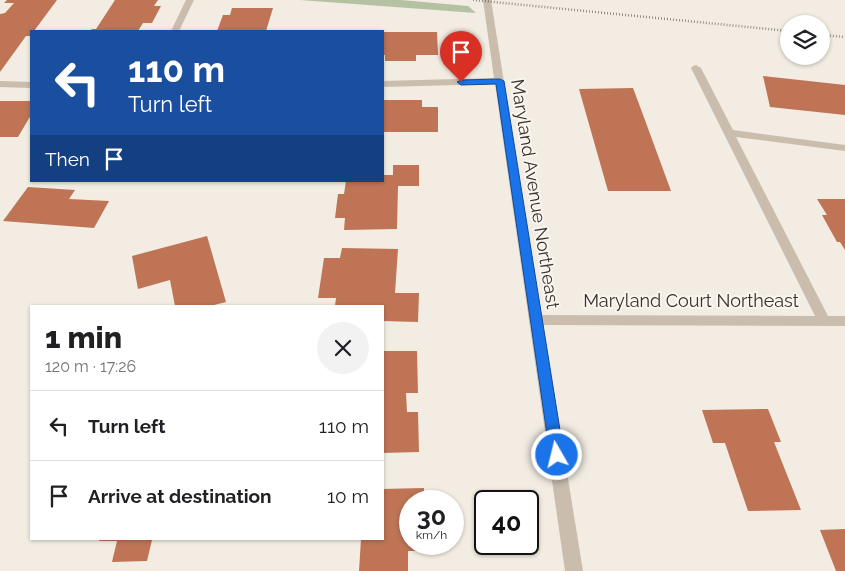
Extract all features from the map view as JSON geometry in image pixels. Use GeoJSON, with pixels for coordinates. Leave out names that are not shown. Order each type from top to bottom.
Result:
{"type":"FeatureCollection","features":[{"type":"Feature","properties":{"kind":"street"},"geometry":{"type":"LineString","coordinates":[[175,30],[190,0]]}},
{"type":"Feature","properties":{"kind":"street","name":"Maryland Avenue Northeast"},"geometry":{"type":"LineString","coordinates":[[487,0],[574,571]]}},
{"type":"Feature","properties":{"kind":"street"},"geometry":{"type":"LineString","coordinates":[[696,68],[824,320]]}},
{"type":"Feature","properties":{"kind":"street"},"geometry":{"type":"LineString","coordinates":[[384,84],[500,81]]}},
{"type":"Feature","properties":{"kind":"street"},"geometry":{"type":"LineString","coordinates":[[0,84],[30,85]]}},
{"type":"Feature","properties":{"kind":"street"},"geometry":{"type":"LineString","coordinates":[[729,133],[845,148]]}},
{"type":"Feature","properties":{"kind":"street","name":"Maryland Court Northeast"},"geometry":{"type":"LineString","coordinates":[[537,320],[845,320]]}},
{"type":"Feature","properties":{"kind":"green space"},"geometry":{"type":"Polygon","coordinates":[[[300,0],[401,0],[468,6],[476,13],[300,0]]]}},
{"type":"Feature","properties":{"kind":"building"},"geometry":{"type":"Polygon","coordinates":[[[7,0],[57,0],[35,30],[30,30],[30,36],[26,36],[0,72],[0,14],[5,13],[14,3],[4,3],[7,0]]]}},
{"type":"Feature","properties":{"kind":"building"},"geometry":{"type":"Polygon","coordinates":[[[115,0],[158,0],[154,6],[161,6],[152,23],[143,23],[139,30],[91,30],[96,29],[115,0]]]}},
{"type":"Feature","properties":{"kind":"building"},"geometry":{"type":"Polygon","coordinates":[[[232,8],[273,8],[266,30],[217,30],[223,15],[230,15],[232,8]]]}},
{"type":"Feature","properties":{"kind":"building"},"geometry":{"type":"Polygon","coordinates":[[[384,32],[437,32],[438,55],[416,55],[416,61],[385,61],[384,32]]]}},
{"type":"Feature","properties":{"kind":"building"},"geometry":{"type":"Polygon","coordinates":[[[763,76],[845,85],[845,115],[770,107],[763,76]]]}},
{"type":"Feature","properties":{"kind":"building"},"geometry":{"type":"Polygon","coordinates":[[[633,88],[671,191],[608,191],[579,89],[633,88]]]}},
{"type":"Feature","properties":{"kind":"building"},"geometry":{"type":"Polygon","coordinates":[[[384,100],[422,100],[422,107],[438,107],[438,132],[384,132],[384,100]]]}},
{"type":"Feature","properties":{"kind":"building"},"geometry":{"type":"Polygon","coordinates":[[[0,101],[30,101],[30,117],[18,137],[0,137],[0,101]]]}},
{"type":"Feature","properties":{"kind":"building"},"geometry":{"type":"Polygon","coordinates":[[[393,165],[419,165],[419,186],[398,186],[397,229],[344,230],[345,218],[335,218],[338,194],[344,194],[346,182],[384,182],[384,175],[393,175],[393,165]]]}},
{"type":"Feature","properties":{"kind":"building"},"geometry":{"type":"Polygon","coordinates":[[[28,187],[75,190],[69,199],[109,201],[94,228],[3,221],[28,187]]]}},
{"type":"Feature","properties":{"kind":"building"},"geometry":{"type":"Polygon","coordinates":[[[817,199],[845,199],[845,250],[840,242],[837,242],[822,215],[827,215],[817,199]]]}},
{"type":"Feature","properties":{"kind":"building"},"geometry":{"type":"Polygon","coordinates":[[[207,236],[226,302],[214,305],[175,305],[170,280],[138,289],[132,256],[207,236]]]}},
{"type":"Feature","properties":{"kind":"building"},"geometry":{"type":"Polygon","coordinates":[[[342,248],[398,249],[395,293],[419,293],[418,322],[384,321],[384,305],[335,305],[336,298],[318,298],[324,258],[340,258],[342,248]]]}},
{"type":"Feature","properties":{"kind":"building"},"geometry":{"type":"Polygon","coordinates":[[[384,351],[417,351],[418,393],[406,393],[407,412],[418,412],[419,452],[384,453],[384,351]]]}},
{"type":"Feature","properties":{"kind":"building"},"geometry":{"type":"Polygon","coordinates":[[[768,409],[781,442],[774,442],[801,510],[748,511],[725,443],[713,443],[702,410],[768,409]]]}},
{"type":"Feature","properties":{"kind":"building"},"geometry":{"type":"Polygon","coordinates":[[[424,488],[424,490],[399,490],[399,555],[408,555],[408,571],[359,571],[361,540],[384,540],[384,489],[424,488]]]}},
{"type":"Feature","properties":{"kind":"building"},"geometry":{"type":"Polygon","coordinates":[[[845,529],[845,571],[836,571],[820,530],[845,529]]]}},
{"type":"Feature","properties":{"kind":"building"},"geometry":{"type":"Polygon","coordinates":[[[152,540],[147,561],[112,562],[117,541],[99,541],[152,540]]]}},
{"type":"Feature","properties":{"kind":"railway"},"geometry":{"type":"LineString","coordinates":[[473,0],[780,30]]}},
{"type":"Feature","properties":{"kind":"railway"},"geometry":{"type":"LineString","coordinates":[[830,36],[845,37]]}},
{"type":"Feature","properties":{"kind":"route"},"geometry":{"type":"LineString","coordinates":[[461,82],[500,81],[557,455]]}}]}
